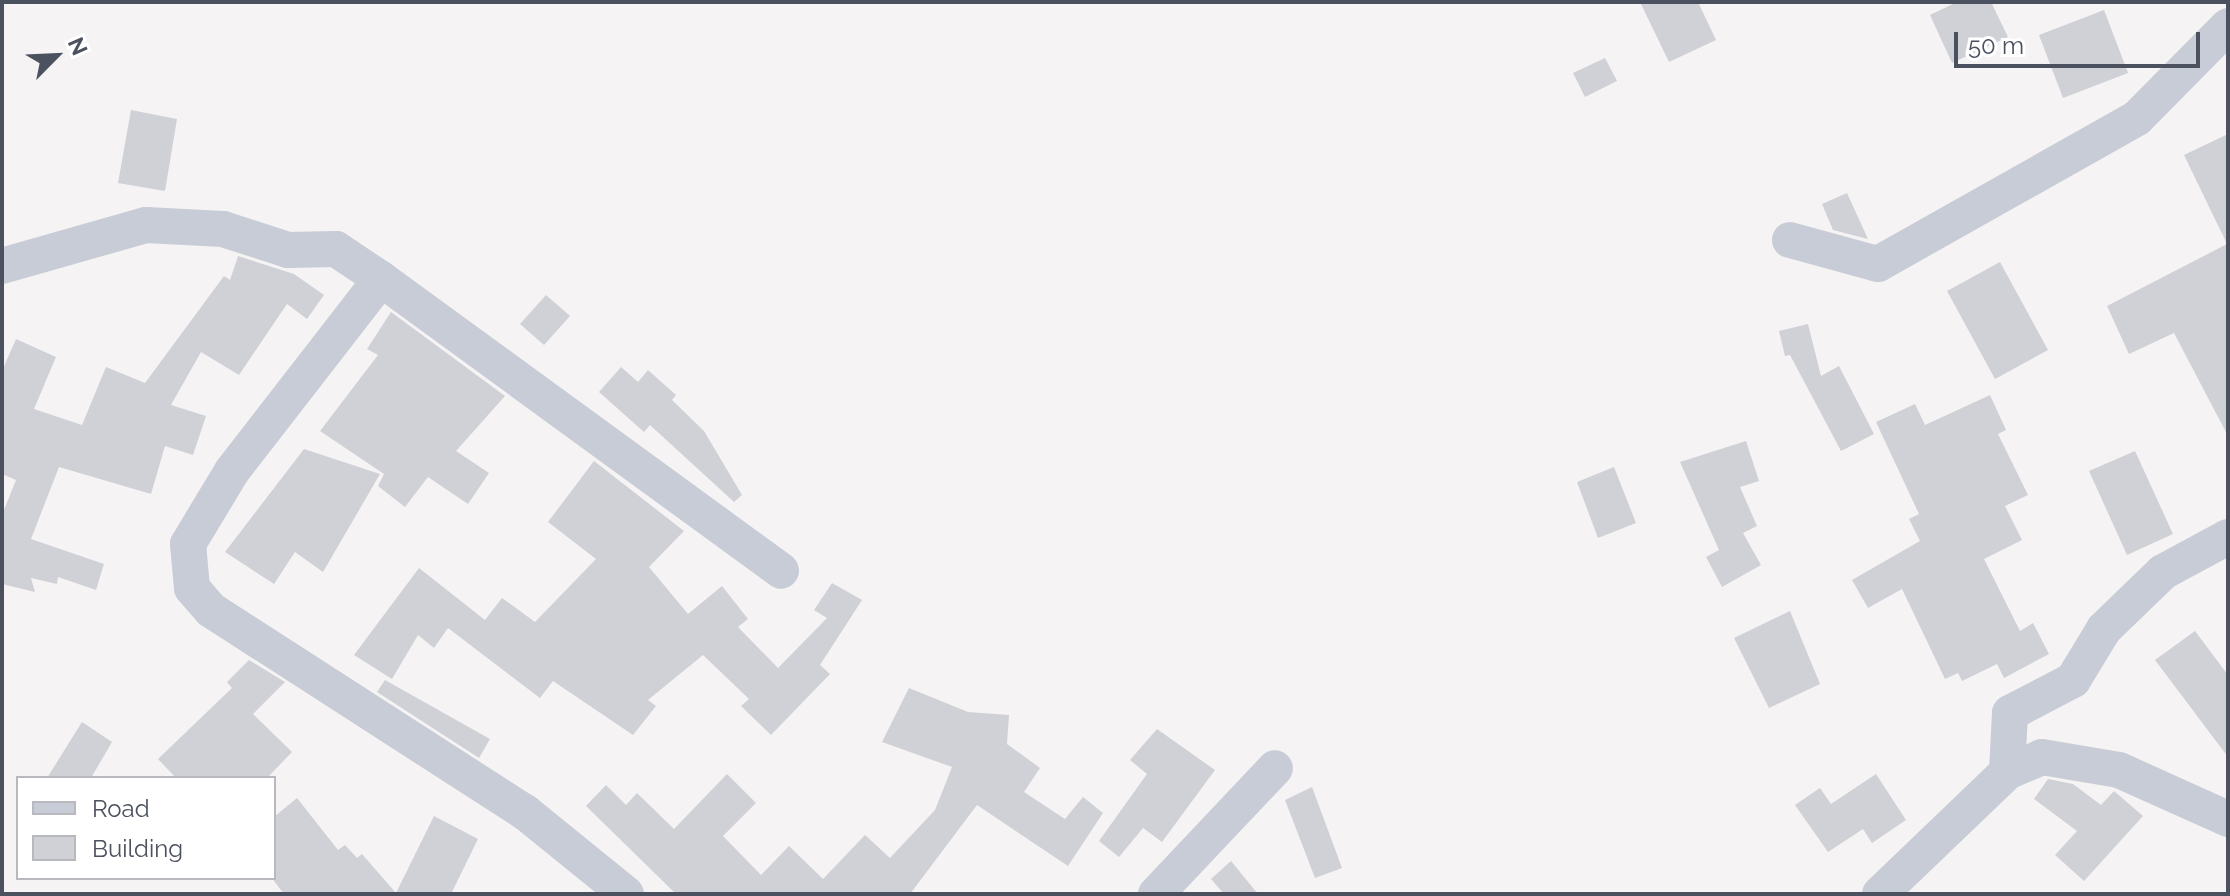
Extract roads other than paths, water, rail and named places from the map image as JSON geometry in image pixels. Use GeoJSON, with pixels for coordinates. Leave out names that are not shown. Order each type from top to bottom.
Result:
{"type":"FeatureCollection","features":[{"type":"Feature","properties":{"kind":"street"},"geometry":{"type":"LineString","coordinates":[[1790,240],[1878,264],[2137,118],[2228,26]]}},
{"type":"Feature","properties":{"kind":"street"},"geometry":{"type":"LineString","coordinates":[[2,266],[146,225],[223,229],[288,250],[336,249],[781,571]]}},
{"type":"Feature","properties":{"kind":"street"},"geometry":{"type":"LineString","coordinates":[[381,279],[232,471],[188,544],[192,588],[211,610],[526,813],[626,894]]}},
{"type":"Feature","properties":{"kind":"street"},"geometry":{"type":"LineString","coordinates":[[2010,713],[2073,680],[2104,629],[2163,572],[2228,537]]}},
{"type":"Feature","properties":{"kind":"street"},"geometry":{"type":"LineString","coordinates":[[2010,713],[2042,757]]}},
{"type":"Feature","properties":{"kind":"street"},"geometry":{"type":"LineString","coordinates":[[2007,772],[2010,713]]}},
{"type":"Feature","properties":{"kind":"street"},"geometry":{"type":"LineString","coordinates":[[1880,894],[2007,772],[2042,757],[2119,770],[2228,819]]}},
{"type":"Feature","properties":{"kind":"street"},"geometry":{"type":"LineString","coordinates":[[1156,894],[1275,768]]}}]}
